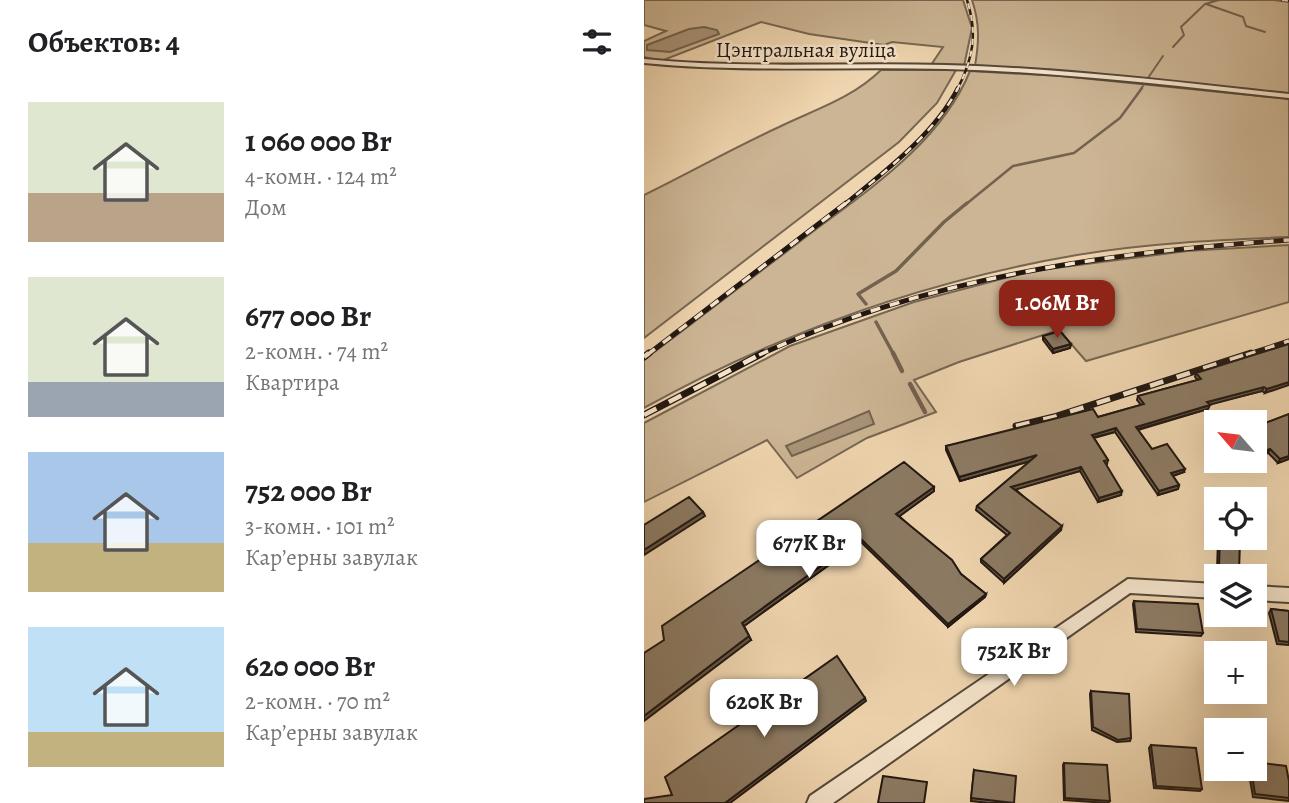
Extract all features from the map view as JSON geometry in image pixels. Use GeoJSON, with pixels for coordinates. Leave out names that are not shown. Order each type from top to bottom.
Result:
{"type":"FeatureCollection","features":[{"type":"Feature","properties":{"kind":"street","name":"Цэнтральная вуліца"},"geometry":{"type":"LineString","coordinates":[[644,61],[737,69],[968,69],[1065,73],[1289,96]]}},
{"type":"Feature","properties":{"kind":"street"},"geometry":{"type":"LineString","coordinates":[[817,803],[1128,586],[1204,590]]}},
{"type":"Feature","properties":{"kind":"street"},"geometry":{"type":"LineString","coordinates":[[1267,594],[1289,595]]}},
{"type":"Feature","properties":{"kind":"shaded area"},"geometry":{"type":"Polygon","coordinates":[[[644,0],[963,0],[972,28],[964,66],[931,65],[943,47],[892,42],[884,45],[809,34],[761,22],[661,61],[644,57],[644,41],[666,31],[644,25],[644,0]]]}},
{"type":"Feature","properties":{"kind":"shaded area"},"geometry":{"type":"Polygon","coordinates":[[[972,0],[1289,2],[1289,94],[1055,70],[975,66],[978,33],[972,0]]]}},
{"type":"Feature","properties":{"kind":"shaded area"},"geometry":{"type":"Polygon","coordinates":[[[704,27],[717,30],[719,34],[670,52],[647,50],[647,45],[689,29],[704,27]]]}},
{"type":"Feature","properties":{"kind":"shaded area"},"geometry":{"type":"Polygon","coordinates":[[[881,70],[956,70],[937,103],[899,142],[644,338],[644,195],[745,143],[833,103],[858,89],[881,70]]]}},
{"type":"Feature","properties":{"kind":"shaded area"},"geometry":{"type":"Polygon","coordinates":[[[970,71],[1061,76],[1289,99],[1289,237],[1103,251],[964,279],[854,313],[800,333],[695,381],[644,408],[644,360],[896,168],[939,123],[970,71]]]}},
{"type":"Feature","properties":{"kind":"shaded area"},"geometry":{"type":"Polygon","coordinates":[[[1289,245],[1289,302],[1086,361],[1059,330],[959,362],[914,380],[936,412],[867,438],[797,478],[767,440],[644,502],[644,423],[790,346],[914,302],[1032,271],[1187,251],[1289,245]]]}},
{"type":"Feature","properties":{"kind":"shaded area"},"geometry":{"type":"Polygon","coordinates":[[[869,411],[874,424],[792,456],[786,446],[869,411]]]}},
{"type":"Feature","properties":{"kind":"building"},"geometry":{"type":"Polygon","coordinates":[[[1060,331],[1071,344],[1053,349],[1043,336],[1060,331]]]}},
{"type":"Feature","properties":{"kind":"building"},"geometry":{"type":"Polygon","coordinates":[[[1289,344],[1289,382],[1207,402],[1210,405],[1136,427],[1152,449],[1167,444],[1185,469],[1171,473],[1179,485],[1159,491],[1116,428],[1092,435],[1108,460],[1104,461],[1122,491],[1099,498],[1081,467],[1011,487],[1062,526],[1004,579],[981,559],[1010,533],[977,506],[1037,455],[959,477],[946,446],[1093,409],[1098,417],[1144,404],[1138,396],[1201,379],[1196,373],[1289,344]]]}},
{"type":"Feature","properties":{"kind":"building"},"geometry":{"type":"Polygon","coordinates":[[[1289,414],[1289,456],[1280,459],[1270,449],[1267,450],[1267,422],[1289,414]]]}},
{"type":"Feature","properties":{"kind":"building"},"geometry":{"type":"Polygon","coordinates":[[[904,462],[934,487],[896,514],[952,560],[961,574],[986,594],[948,624],[860,538],[742,623],[749,636],[644,716],[644,653],[664,640],[662,626],[904,462]]]}},
{"type":"Feature","properties":{"kind":"building"},"geometry":{"type":"Polygon","coordinates":[[[689,497],[703,512],[644,550],[644,525],[689,497]]]}},
{"type":"Feature","properties":{"kind":"building"},"geometry":{"type":"Polygon","coordinates":[[[1220,550],[1240,550],[1239,564],[1219,564],[1220,550]]]}},
{"type":"Feature","properties":{"kind":"building"},"geometry":{"type":"Polygon","coordinates":[[[1134,601],[1198,604],[1203,633],[1137,629],[1134,601]]]}},
{"type":"Feature","properties":{"kind":"building"},"geometry":{"type":"Polygon","coordinates":[[[1271,609],[1289,611],[1289,642],[1279,641],[1271,609]]]}},
{"type":"Feature","properties":{"kind":"building"},"geometry":{"type":"Polygon","coordinates":[[[837,656],[865,698],[725,803],[644,803],[644,799],[672,795],[665,777],[837,656]]]}},
{"type":"Feature","properties":{"kind":"building"},"geometry":{"type":"Polygon","coordinates":[[[1091,691],[1129,694],[1131,738],[1118,740],[1093,727],[1091,691]]]}},
{"type":"Feature","properties":{"kind":"building"},"geometry":{"type":"Polygon","coordinates":[[[1151,745],[1196,748],[1202,789],[1156,786],[1151,745]]]}},
{"type":"Feature","properties":{"kind":"building"},"geometry":{"type":"Polygon","coordinates":[[[1064,763],[1107,765],[1110,801],[1065,798],[1064,763]]]}},
{"type":"Feature","properties":{"kind":"building"},"geometry":{"type":"Polygon","coordinates":[[[1267,764],[1286,766],[1289,798],[1255,794],[1253,781],[1267,781],[1267,764]]]}},
{"type":"Feature","properties":{"kind":"building"},"geometry":{"type":"Polygon","coordinates":[[[974,770],[1016,776],[1014,803],[971,798],[974,770]]]}},
{"type":"Feature","properties":{"kind":"building"},"geometry":{"type":"Polygon","coordinates":[[[883,776],[927,782],[924,803],[878,803],[883,776]]]}},
{"type":"Feature","properties":{"kind":"waterway"},"geometry":{"type":"LineString","coordinates":[[1173,47],[1184,35],[1181,27],[1205,4],[1219,0]]}},
{"type":"Feature","properties":{"kind":"waterway"},"geometry":{"type":"LineString","coordinates":[[1206,4],[1243,17],[1246,26],[1265,32]]}},
{"type":"Feature","properties":{"kind":"waterway"},"geometry":{"type":"LineString","coordinates":[[1148,78],[1163,56]]}},
{"type":"Feature","properties":{"kind":"waterway"},"geometry":{"type":"LineString","coordinates":[[1140,90],[1143,86]]}},
{"type":"Feature","properties":{"kind":"waterway"},"geometry":{"type":"LineString","coordinates":[[965,205],[1013,166],[1074,153],[1120,118],[1142,88]]}},
{"type":"Feature","properties":{"kind":"waterway"},"geometry":{"type":"LineString","coordinates":[[866,304],[858,294],[896,271],[944,222],[967,203]]}},
{"type":"Feature","properties":{"kind":"waterway"},"geometry":{"type":"LineString","coordinates":[[876,322],[894,355]]}},
{"type":"Feature","properties":{"kind":"waterway"},"geometry":{"type":"LineString","coordinates":[[894,355],[902,371]]}},
{"type":"Feature","properties":{"kind":"waterway"},"geometry":{"type":"LineString","coordinates":[[910,384],[925,412]]}},
{"type":"Feature","properties":{"kind":"railway"},"geometry":{"type":"LineString","coordinates":[[958,89],[967,68],[972,46],[972,24],[967,0]]}},
{"type":"Feature","properties":{"kind":"railway"},"geometry":{"type":"LineString","coordinates":[[1282,0],[1289,1]]}},
{"type":"Feature","properties":{"kind":"railway"},"geometry":{"type":"LineString","coordinates":[[844,205],[922,137],[958,89]]}},
{"type":"Feature","properties":{"kind":"railway"},"geometry":{"type":"LineString","coordinates":[[647,355],[846,203]]}},
{"type":"Feature","properties":{"kind":"railway"},"geometry":{"type":"LineString","coordinates":[[760,355],[822,328],[886,306],[1018,273],[1153,252],[1289,240]]}},
{"type":"Feature","properties":{"kind":"railway"},"geometry":{"type":"LineString","coordinates":[[1246,355],[1289,341]]}},
{"type":"Feature","properties":{"kind":"railway"},"geometry":{"type":"LineString","coordinates":[[644,357],[649,353]]}},
{"type":"Feature","properties":{"kind":"railway"},"geometry":{"type":"LineString","coordinates":[[1016,426],[1054,417],[1251,353]]}},
{"type":"Feature","properties":{"kind":"railway"},"geometry":{"type":"LineString","coordinates":[[644,415],[760,355]]}}]}
